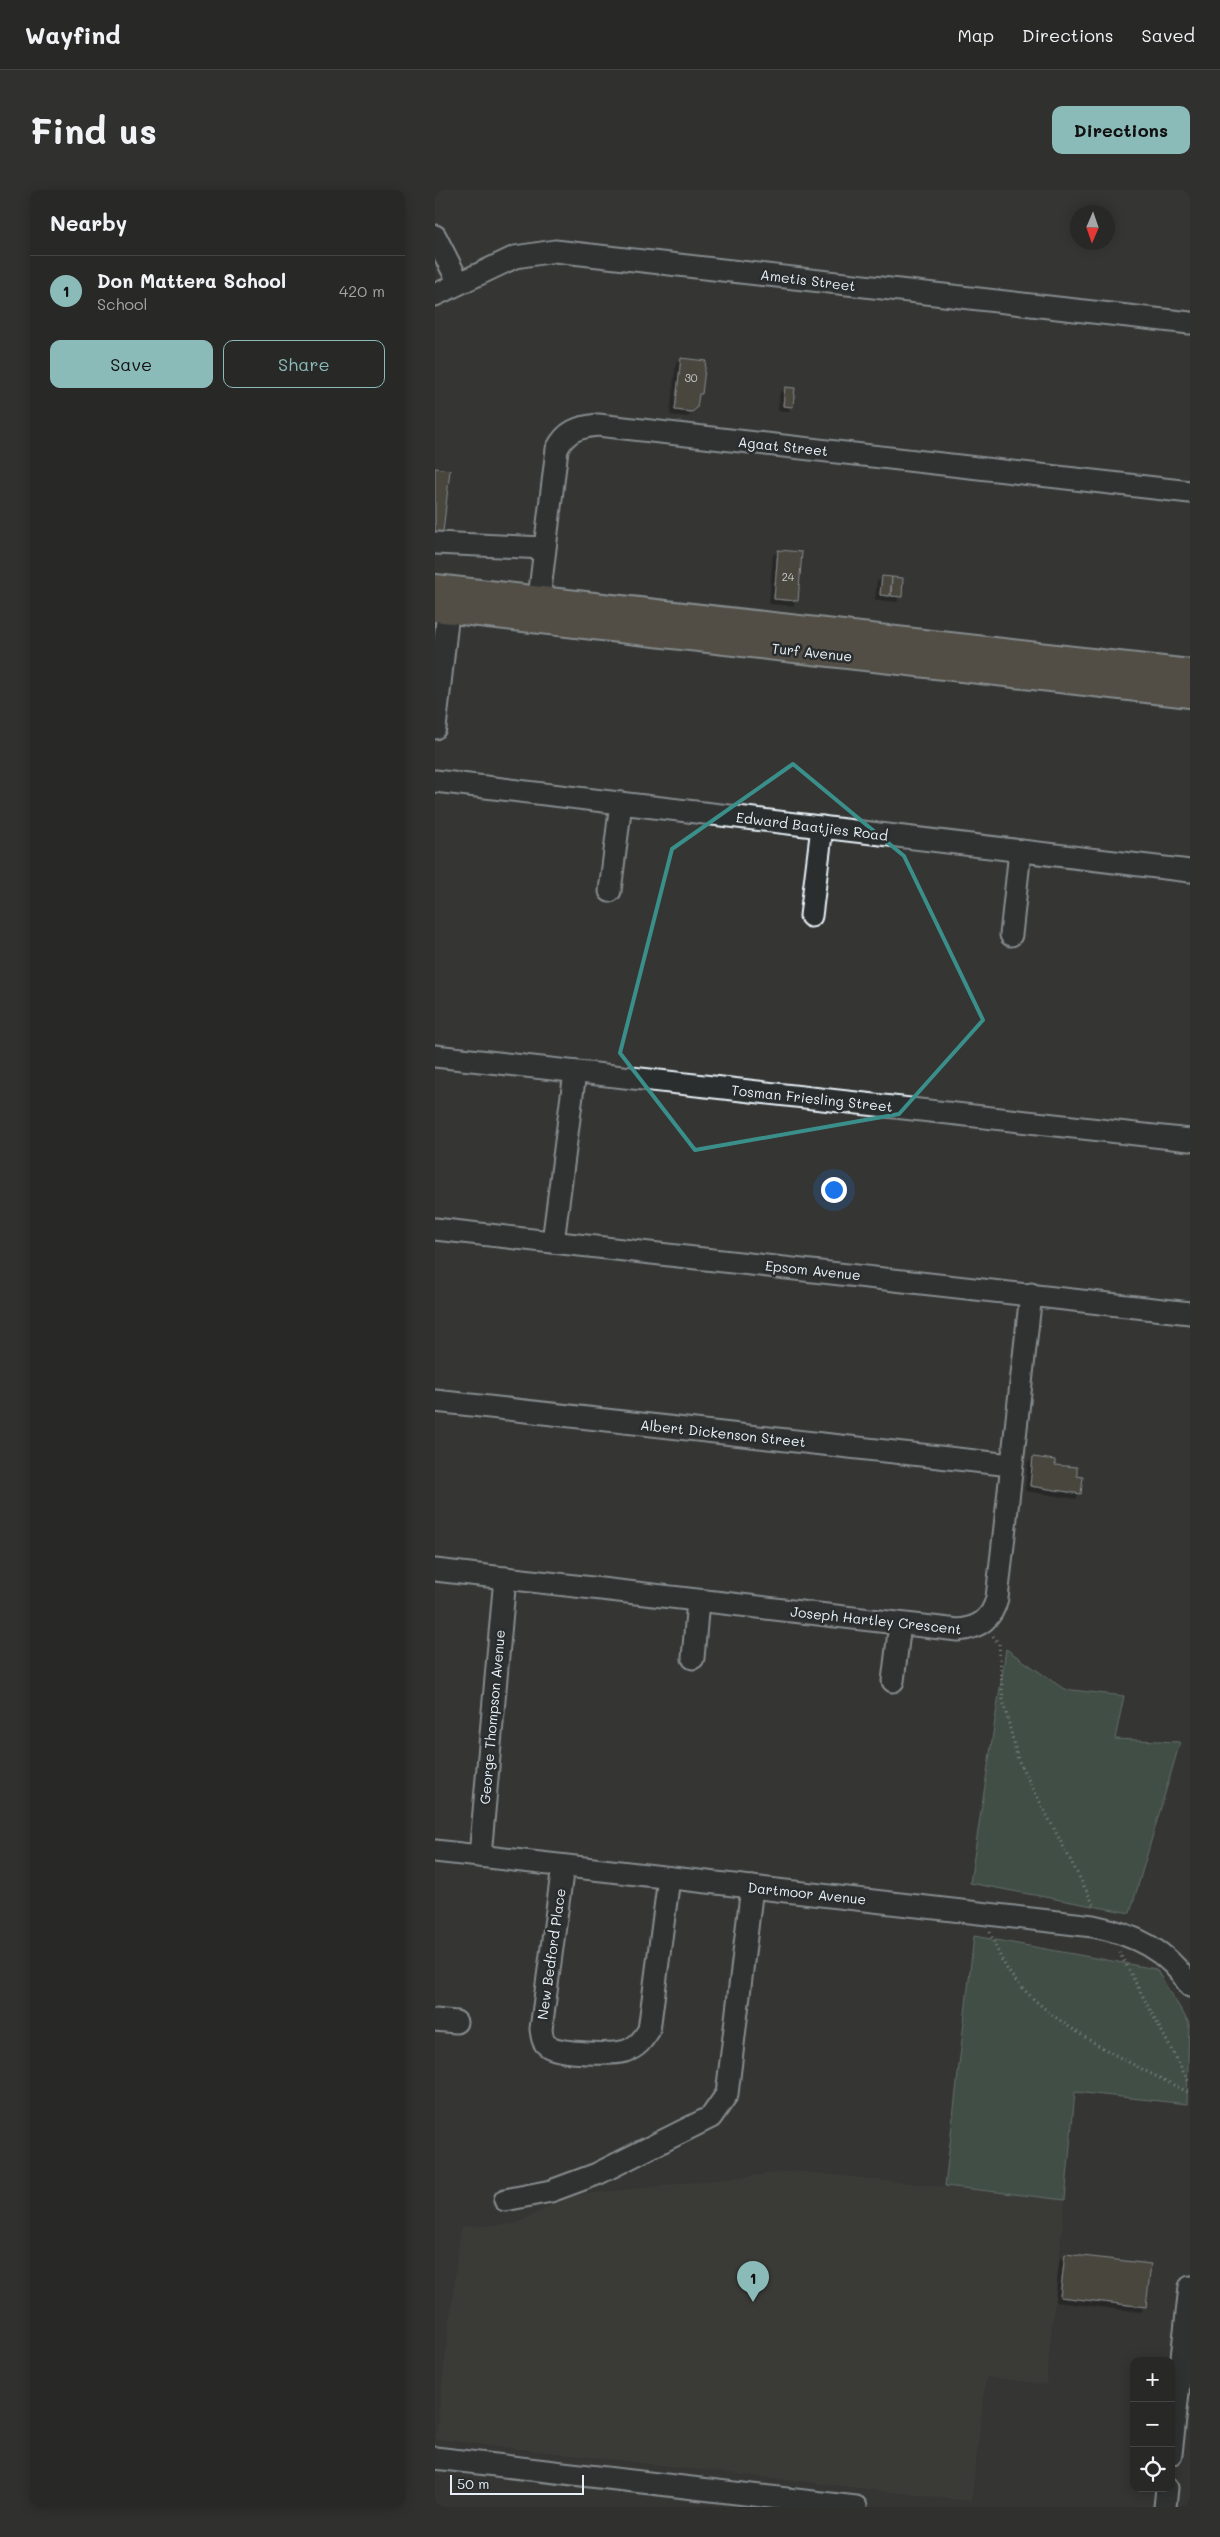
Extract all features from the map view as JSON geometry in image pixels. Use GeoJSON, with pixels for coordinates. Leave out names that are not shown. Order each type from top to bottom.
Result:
{"type":"FeatureCollection","features":[{"type":"Feature","properties":{"kind":"main road","name":"Turf Avenue"},"geometry":{"type":"LineString","coordinates":[[442,599],[1190,694]]}},
{"type":"Feature","properties":{"kind":"main road","name":"Turf Avenue"},"geometry":{"type":"LineString","coordinates":[[538,610],[1190,673]]}},
{"type":"Feature","properties":{"kind":"street"},"geometry":{"type":"LineString","coordinates":[[435,236],[459,283]]}},
{"type":"Feature","properties":{"kind":"street","name":"Ametis Street"},"geometry":{"type":"LineString","coordinates":[[435,295],[515,257],[555,251],[1190,323]]}},
{"type":"Feature","properties":{"kind":"street","name":"Agaat Street"},"geometry":{"type":"LineString","coordinates":[[538,610],[557,449],[562,439],[570,432],[582,427],[598,425],[1190,492]]}},
{"type":"Feature","properties":{"kind":"street"},"geometry":{"type":"LineString","coordinates":[[435,543],[544,548]]}},
{"type":"Feature","properties":{"kind":"street"},"geometry":{"type":"LineString","coordinates":[[435,728],[442,599]]}},
{"type":"Feature","properties":{"kind":"street","name":"Edward Baatjies Road"},"geometry":{"type":"LineString","coordinates":[[435,780],[1190,871]]}},
{"type":"Feature","properties":{"kind":"street"},"geometry":{"type":"LineString","coordinates":[[610,891],[621,803]]}},
{"type":"Feature","properties":{"kind":"street"},"geometry":{"type":"LineString","coordinates":[[811,916],[822,827]]}},
{"type":"Feature","properties":{"kind":"street"},"geometry":{"type":"LineString","coordinates":[[1011,935],[1020,851]]}},
{"type":"Feature","properties":{"kind":"street","name":"Tosman Friesling Street"},"geometry":{"type":"LineString","coordinates":[[435,1056],[1190,1140]]}},
{"type":"Feature","properties":{"kind":"street"},"geometry":{"type":"LineString","coordinates":[[553,1242],[575,1072]]}},
{"type":"Feature","properties":{"kind":"street","name":"Epsom Avenue"},"geometry":{"type":"LineString","coordinates":[[435,1229],[1190,1313]]}},
{"type":"Feature","properties":{"kind":"street"},"geometry":{"type":"LineString","coordinates":[[984,1622],[994,1609],[997,1598],[1031,1294]]}},
{"type":"Feature","properties":{"kind":"street","name":"Albert Dickenson Street"},"geometry":{"type":"LineString","coordinates":[[435,1401],[1011,1464]]}},
{"type":"Feature","properties":{"kind":"street","name":"Joseph Hartley Crescent"},"geometry":{"type":"LineString","coordinates":[[435,1570],[957,1630],[968,1629],[984,1622]]}},
{"type":"Feature","properties":{"kind":"street","name":"George Thompson Avenue"},"geometry":{"type":"LineString","coordinates":[[480,1856],[505,1578]]}},
{"type":"Feature","properties":{"kind":"street"},"geometry":{"type":"LineString","coordinates":[[693,1658],[698,1601]]}},
{"type":"Feature","properties":{"kind":"street"},"geometry":{"type":"LineString","coordinates":[[893,1681],[900,1624]]}},
{"type":"Feature","properties":{"kind":"street","name":"Dartmoor Avenue"},"geometry":{"type":"LineString","coordinates":[[435,1851],[983,1913],[1108,1929],[1142,1941],[1171,1962],[1190,1986]]}},
{"type":"Feature","properties":{"kind":"street","name":"New Bedford Place"},"geometry":{"type":"LineString","coordinates":[[563,1866],[541,2029],[543,2042],[557,2049],[609,2053],[627,2051],[639,2045],[644,2038],[652,2019],[669,1878]]}},
{"type":"Feature","properties":{"kind":"street"},"geometry":{"type":"LineString","coordinates":[[505,2200],[551,2191],[597,2174],[711,2117],[727,2094],[752,1887]]}},
{"type":"Feature","properties":{"kind":"street"},"geometry":{"type":"LineString","coordinates":[[1172,2447],[1190,2287]]}},
{"type":"Feature","properties":{"kind":"street"},"geometry":{"type":"LineString","coordinates":[[435,2458],[856,2507]]}},
{"type":"Feature","properties":{"kind":"street"},"geometry":{"type":"LineString","coordinates":[[1165,2507],[1167,2492]]}},
{"type":"Feature","properties":{"kind":"path"},"geometry":{"type":"LineString","coordinates":[[984,1622],[999,1644],[1003,1700],[1018,1760],[1073,1868],[1108,1929],[1190,2084]]}},
{"type":"Feature","properties":{"kind":"path"},"geometry":{"type":"LineString","coordinates":[[983,1913],[999,1956],[1016,1982],[1040,2005],[1107,2049],[1190,2093]]}},
{"type":"Feature","properties":{"kind":"highlighted area"},"geometry":{"type":"Polygon","coordinates":[[[793,764],[904,856],[983,1020],[899,1114],[695,1150],[620,1053],[672,849],[793,764]]]}},
{"type":"Feature","properties":{"kind":"shaded area"},"geometry":{"type":"Polygon","coordinates":[[[795,2171],[1065,2200],[1046,2384],[986,2377],[971,2501],[436,2439],[461,2227],[516,2224],[569,2196],[795,2171]]]}},
{"type":"Feature","properties":{"kind":"green space"},"geometry":{"type":"Polygon","coordinates":[[[1006,1649],[1064,1689],[1124,1696],[1115,1739],[1180,1742],[1130,1913],[970,1883],[1006,1649]]]}},
{"type":"Feature","properties":{"kind":"green space"},"geometry":{"type":"Polygon","coordinates":[[[974,1936],[1156,1969],[1189,2023],[1187,2104],[1075,2092],[1065,2200],[945,2186],[974,1936]]]}},
{"type":"Feature","properties":{"kind":"building"},"geometry":{"type":"Polygon","coordinates":[[[681,358],[706,361],[702,394],[699,394],[697,408],[692,412],[675,410],[681,358]]]}},
{"type":"Feature","properties":{"kind":"building"},"geometry":{"type":"Polygon","coordinates":[[[785,387],[795,388],[793,407],[783,406],[785,387]]]}},
{"type":"Feature","properties":{"kind":"building"},"geometry":{"type":"Polygon","coordinates":[[[435,468],[450,470],[443,532],[435,531],[435,468]]]}},
{"type":"Feature","properties":{"kind":"building"},"geometry":{"type":"Polygon","coordinates":[[[778,550],[802,552],[798,601],[774,599],[778,550]]]}},
{"type":"Feature","properties":{"kind":"building"},"geometry":{"type":"Polygon","coordinates":[[[882,576],[892,577],[890,596],[880,595],[882,576]]]}},
{"type":"Feature","properties":{"kind":"building"},"geometry":{"type":"Polygon","coordinates":[[[892,577],[903,578],[902,597],[891,596],[892,577]]]}},
{"type":"Feature","properties":{"kind":"building"},"geometry":{"type":"Polygon","coordinates":[[[1033,1457],[1055,1460],[1055,1465],[1077,1467],[1077,1476],[1083,1477],[1081,1494],[1030,1486],[1033,1457]]]}},
{"type":"Feature","properties":{"kind":"building"},"geometry":{"type":"Polygon","coordinates":[[[1065,2254],[1151,2264],[1146,2307],[1060,2297],[1065,2254]]]}},
{"type":"Feature","properties":{"kind":"place","name":"Don Mattera School"},"geometry":{"type":"Point","coordinates":[753,2302]}}]}
